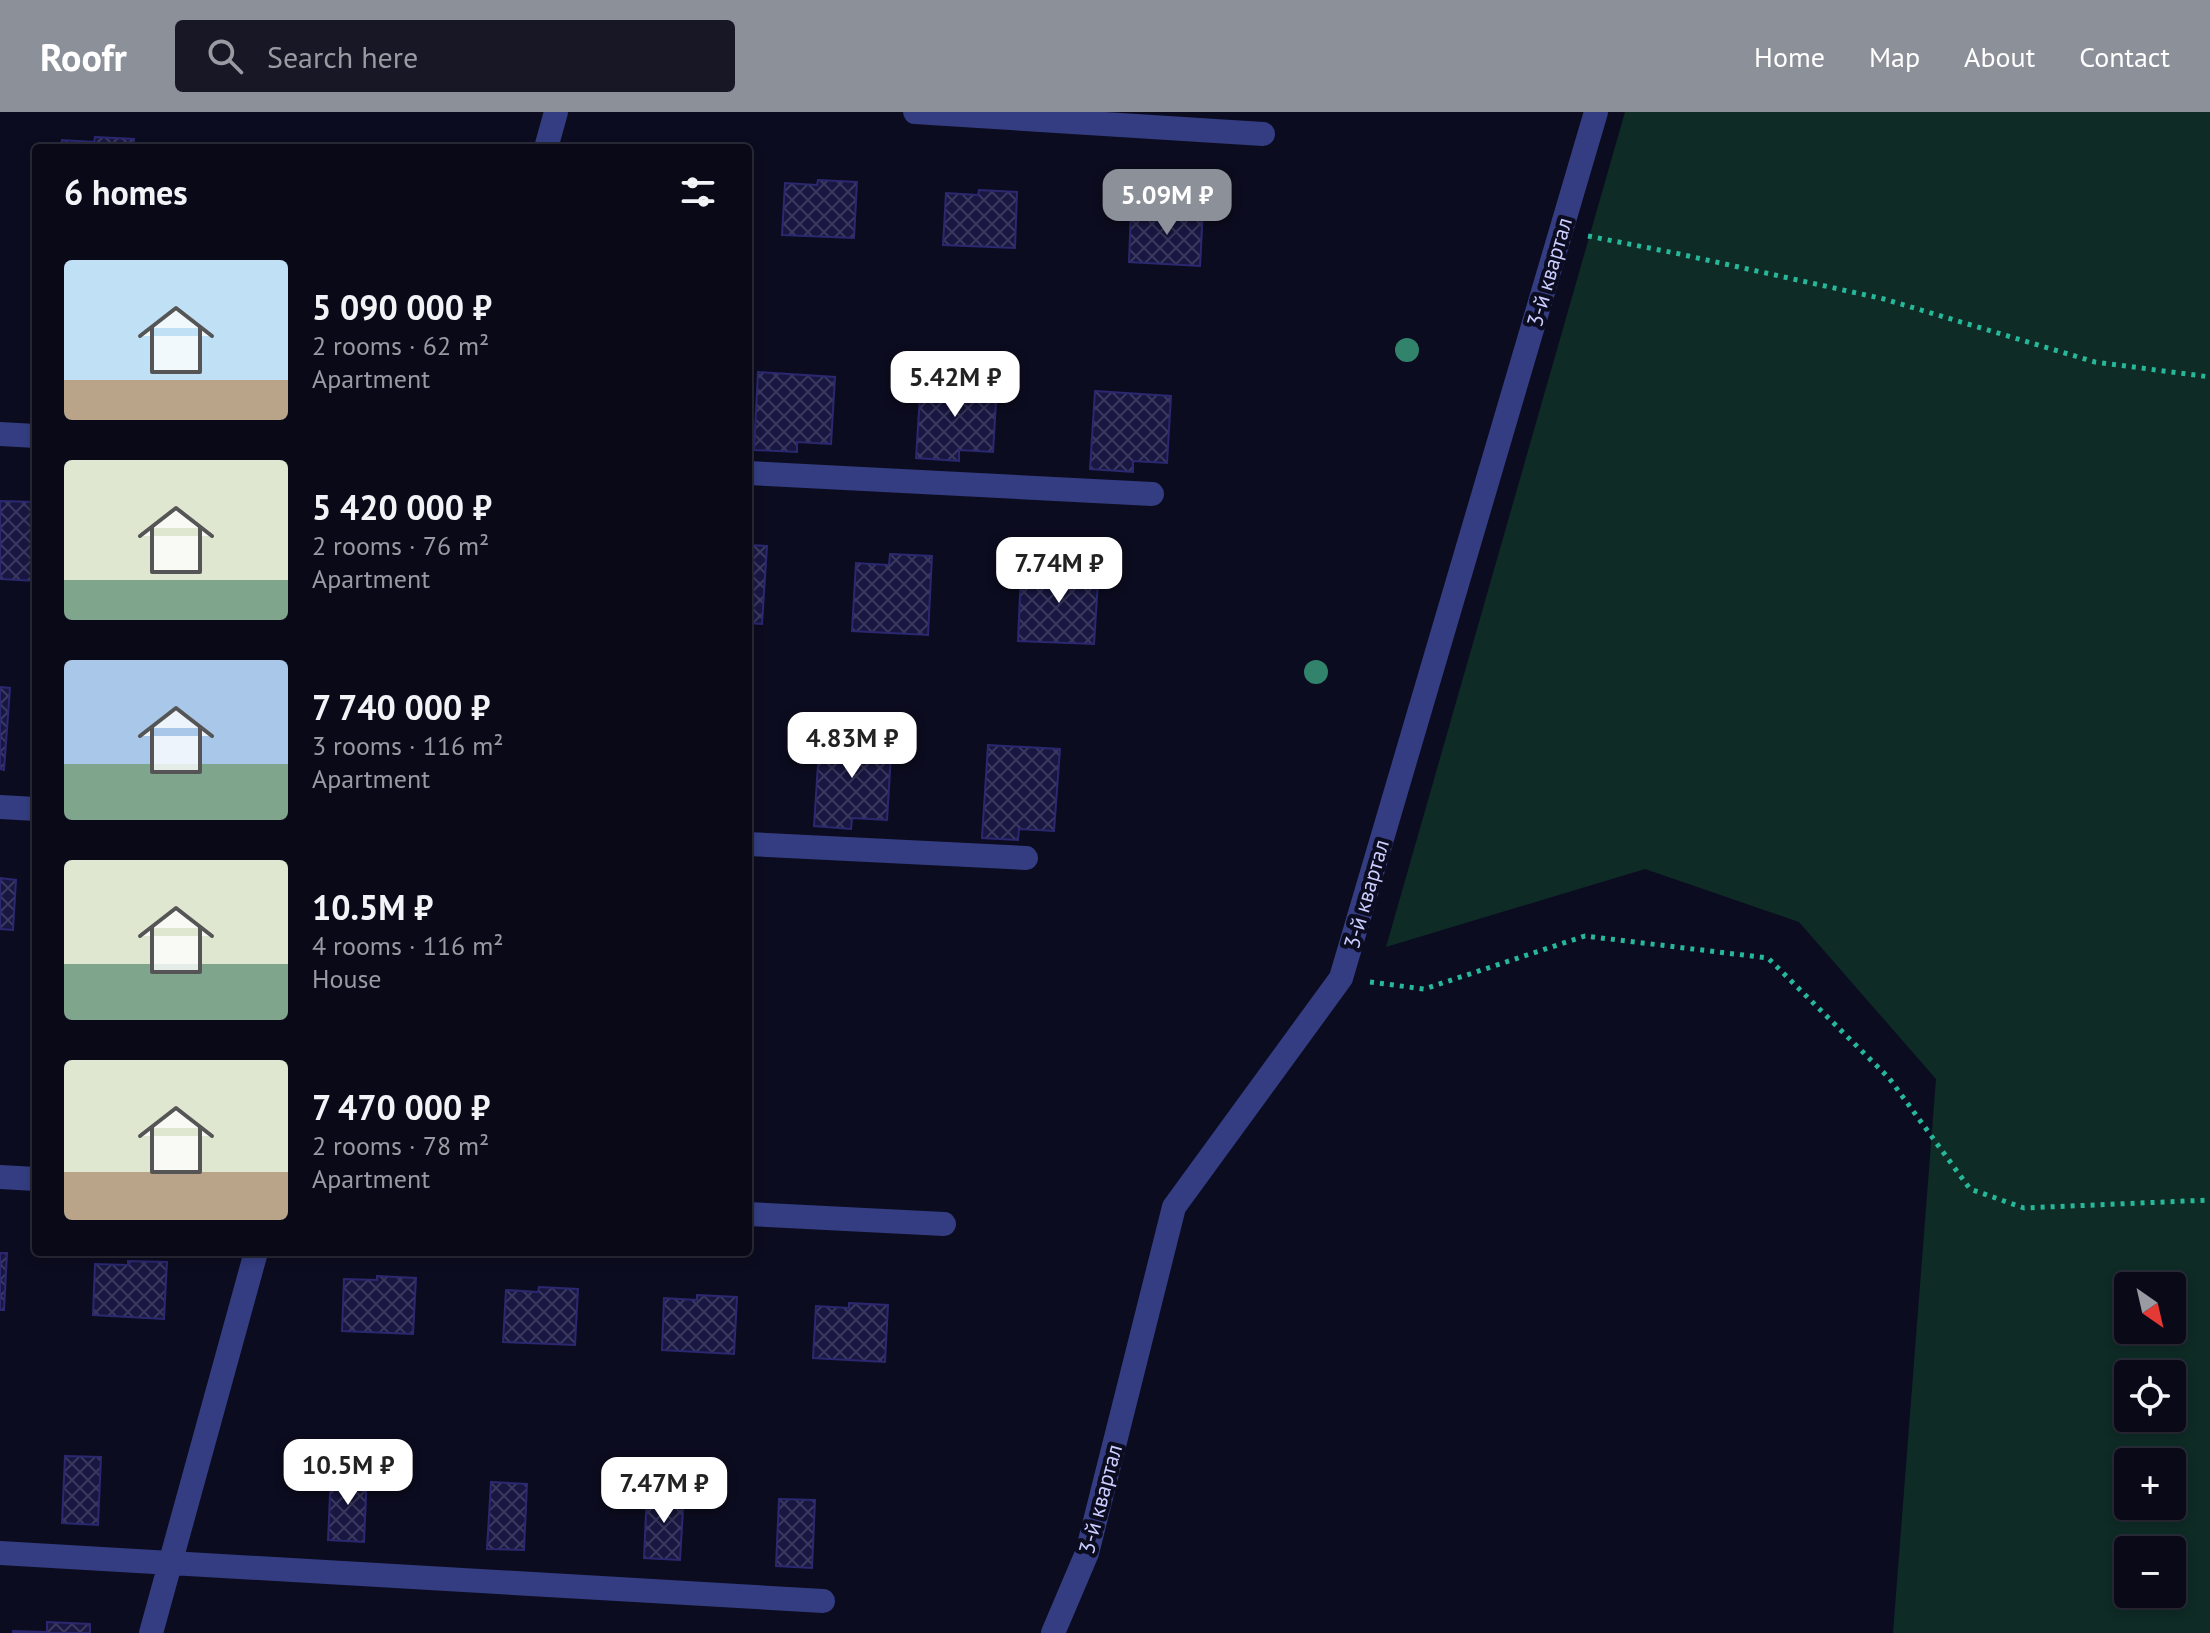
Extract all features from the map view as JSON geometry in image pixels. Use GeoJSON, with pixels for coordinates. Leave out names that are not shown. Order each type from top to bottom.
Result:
{"type":"FeatureCollection","features":[{"type":"Feature","properties":{"kind":"street"},"geometry":{"type":"LineString","coordinates":[[547,144],[556,112]]}},
{"type":"Feature","properties":{"kind":"street"},"geometry":{"type":"LineString","coordinates":[[915,112],[1263,134]]}},
{"type":"Feature","properties":{"kind":"street","name":"3-й квартал"},"geometry":{"type":"LineString","coordinates":[[1053,1633],[1087,1553],[1174,1207],[1341,978],[1596,112]]}},
{"type":"Feature","properties":{"kind":"street"},"geometry":{"type":"LineString","coordinates":[[0,434],[32,436]]}},
{"type":"Feature","properties":{"kind":"street"},"geometry":{"type":"LineString","coordinates":[[752,473],[1152,494]]}},
{"type":"Feature","properties":{"kind":"street"},"geometry":{"type":"LineString","coordinates":[[0,807],[32,809]]}},
{"type":"Feature","properties":{"kind":"street"},"geometry":{"type":"LineString","coordinates":[[752,844],[1026,858]]}},
{"type":"Feature","properties":{"kind":"street"},"geometry":{"type":"LineString","coordinates":[[0,1177],[32,1179]]}},
{"type":"Feature","properties":{"kind":"street"},"geometry":{"type":"LineString","coordinates":[[752,1214],[944,1224]]}},
{"type":"Feature","properties":{"kind":"street"},"geometry":{"type":"LineString","coordinates":[[151,1633],[255,1256]]}},
{"type":"Feature","properties":{"kind":"street"},"geometry":{"type":"LineString","coordinates":[[0,1553],[823,1601]]}},
{"type":"Feature","properties":{"kind":"path"},"geometry":{"type":"LineString","coordinates":[[1561,231],[1884,299],[2095,362],[2210,377]]}},
{"type":"Feature","properties":{"kind":"path"},"geometry":{"type":"LineString","coordinates":[[1341,978],[1424,989],[1585,936],[1768,958],[1889,1078],[1970,1189],[2024,1208],[2210,1200]]}},
{"type":"Feature","properties":{"kind":"green space"},"geometry":{"type":"Polygon","coordinates":[[[1625,112],[2210,112],[2210,1633],[1893,1633],[1936,1079],[1799,922],[1645,869],[1386,947],[1625,112]]]}},
{"type":"Feature","properties":{"kind":"building"},"geometry":{"type":"Polygon","coordinates":[[[95,137],[134,139],[133,144],[62,144],[62,140],[94,142],[95,137]]]}},
{"type":"Feature","properties":{"kind":"building"},"geometry":{"type":"Polygon","coordinates":[[[818,180],[857,182],[854,238],[782,235],[785,183],[817,185],[818,180]]]}},
{"type":"Feature","properties":{"kind":"building"},"geometry":{"type":"Polygon","coordinates":[[[979,190],[1017,192],[1015,248],[943,245],[946,193],[978,195],[979,190]]]}},
{"type":"Feature","properties":{"kind":"building"},"geometry":{"type":"Polygon","coordinates":[[[1164,207],[1203,209],[1200,266],[1129,262],[1131,211],[1164,212],[1164,207]]]}},
{"type":"Feature","properties":{"kind":"building"},"geometry":{"type":"Polygon","coordinates":[[[758,372],[835,377],[831,444],[797,442],[797,452],[754,450],[758,372]]]}},
{"type":"Feature","properties":{"kind":"building"},"geometry":{"type":"Polygon","coordinates":[[[921,380],[997,385],[993,452],[959,450],[959,461],[916,458],[921,380]]]}},
{"type":"Feature","properties":{"kind":"building"},"geometry":{"type":"Polygon","coordinates":[[[1095,391],[1171,396],[1167,463],[1133,461],[1133,472],[1090,469],[1095,391]]]}},
{"type":"Feature","properties":{"kind":"building"},"geometry":{"type":"Polygon","coordinates":[[[0,501],[32,502],[32,581],[0,579],[0,501]]]}},
{"type":"Feature","properties":{"kind":"building"},"geometry":{"type":"Polygon","coordinates":[[[752,545],[767,546],[762,624],[752,623],[752,545]]]}},
{"type":"Feature","properties":{"kind":"building"},"geometry":{"type":"Polygon","coordinates":[[[890,554],[932,556],[928,635],[852,631],[856,563],[889,565],[890,554]]]}},
{"type":"Feature","properties":{"kind":"building"},"geometry":{"type":"Polygon","coordinates":[[[1055,564],[1099,566],[1094,644],[1018,641],[1021,573],[1055,575],[1055,564]]]}},
{"type":"Feature","properties":{"kind":"building"},"geometry":{"type":"Polygon","coordinates":[[[0,687],[10,688],[4,770],[0,769],[0,687]]]}},
{"type":"Feature","properties":{"kind":"building"},"geometry":{"type":"Polygon","coordinates":[[[820,733],[892,738],[887,820],[852,818],[851,829],[814,826],[820,733]]]}},
{"type":"Feature","properties":{"kind":"building"},"geometry":{"type":"Polygon","coordinates":[[[988,745],[1060,749],[1054,831],[1019,829],[1018,840],[982,838],[988,745]]]}},
{"type":"Feature","properties":{"kind":"building"},"geometry":{"type":"Polygon","coordinates":[[[0,878],[16,880],[13,930],[0,929],[0,878]]]}},
{"type":"Feature","properties":{"kind":"building"},"geometry":{"type":"Polygon","coordinates":[[[0,1253],[7,1253],[4,1310],[0,1310],[0,1253]]]}},
{"type":"Feature","properties":{"kind":"building"},"geometry":{"type":"Polygon","coordinates":[[[128,1261],[167,1262],[164,1319],[93,1315],[95,1264],[128,1265],[128,1261]]]}},
{"type":"Feature","properties":{"kind":"building"},"geometry":{"type":"Polygon","coordinates":[[[377,1276],[416,1278],[413,1334],[342,1331],[344,1279],[377,1280],[377,1276]]]}},
{"type":"Feature","properties":{"kind":"building"},"geometry":{"type":"Polygon","coordinates":[[[539,1287],[578,1289],[575,1345],[503,1342],[506,1290],[538,1292],[539,1287]]]}},
{"type":"Feature","properties":{"kind":"building"},"geometry":{"type":"Polygon","coordinates":[[[697,1295],[737,1297],[734,1354],[662,1350],[664,1298],[697,1300],[697,1295]]]}},
{"type":"Feature","properties":{"kind":"building"},"geometry":{"type":"Polygon","coordinates":[[[849,1303],[888,1305],[885,1362],[813,1358],[816,1306],[849,1308],[849,1303]]]}},
{"type":"Feature","properties":{"kind":"building"},"geometry":{"type":"Polygon","coordinates":[[[65,1456],[101,1457],[98,1525],[62,1523],[65,1456]]]}},
{"type":"Feature","properties":{"kind":"building"},"geometry":{"type":"Polygon","coordinates":[[[331,1473],[367,1474],[364,1542],[328,1540],[331,1473]]]}},
{"type":"Feature","properties":{"kind":"building"},"geometry":{"type":"Polygon","coordinates":[[[491,1482],[527,1484],[524,1550],[487,1549],[491,1482]]]}},
{"type":"Feature","properties":{"kind":"building"},"geometry":{"type":"Polygon","coordinates":[[[647,1491],[684,1493],[680,1560],[644,1558],[647,1491]]]}},
{"type":"Feature","properties":{"kind":"building"},"geometry":{"type":"Polygon","coordinates":[[[779,1499],[815,1500],[812,1568],[776,1566],[779,1499]]]}},
{"type":"Feature","properties":{"kind":"building"},"geometry":{"type":"Polygon","coordinates":[[[47,1622],[90,1624],[90,1633],[13,1633],[47,1632],[47,1622]]]}}]}
